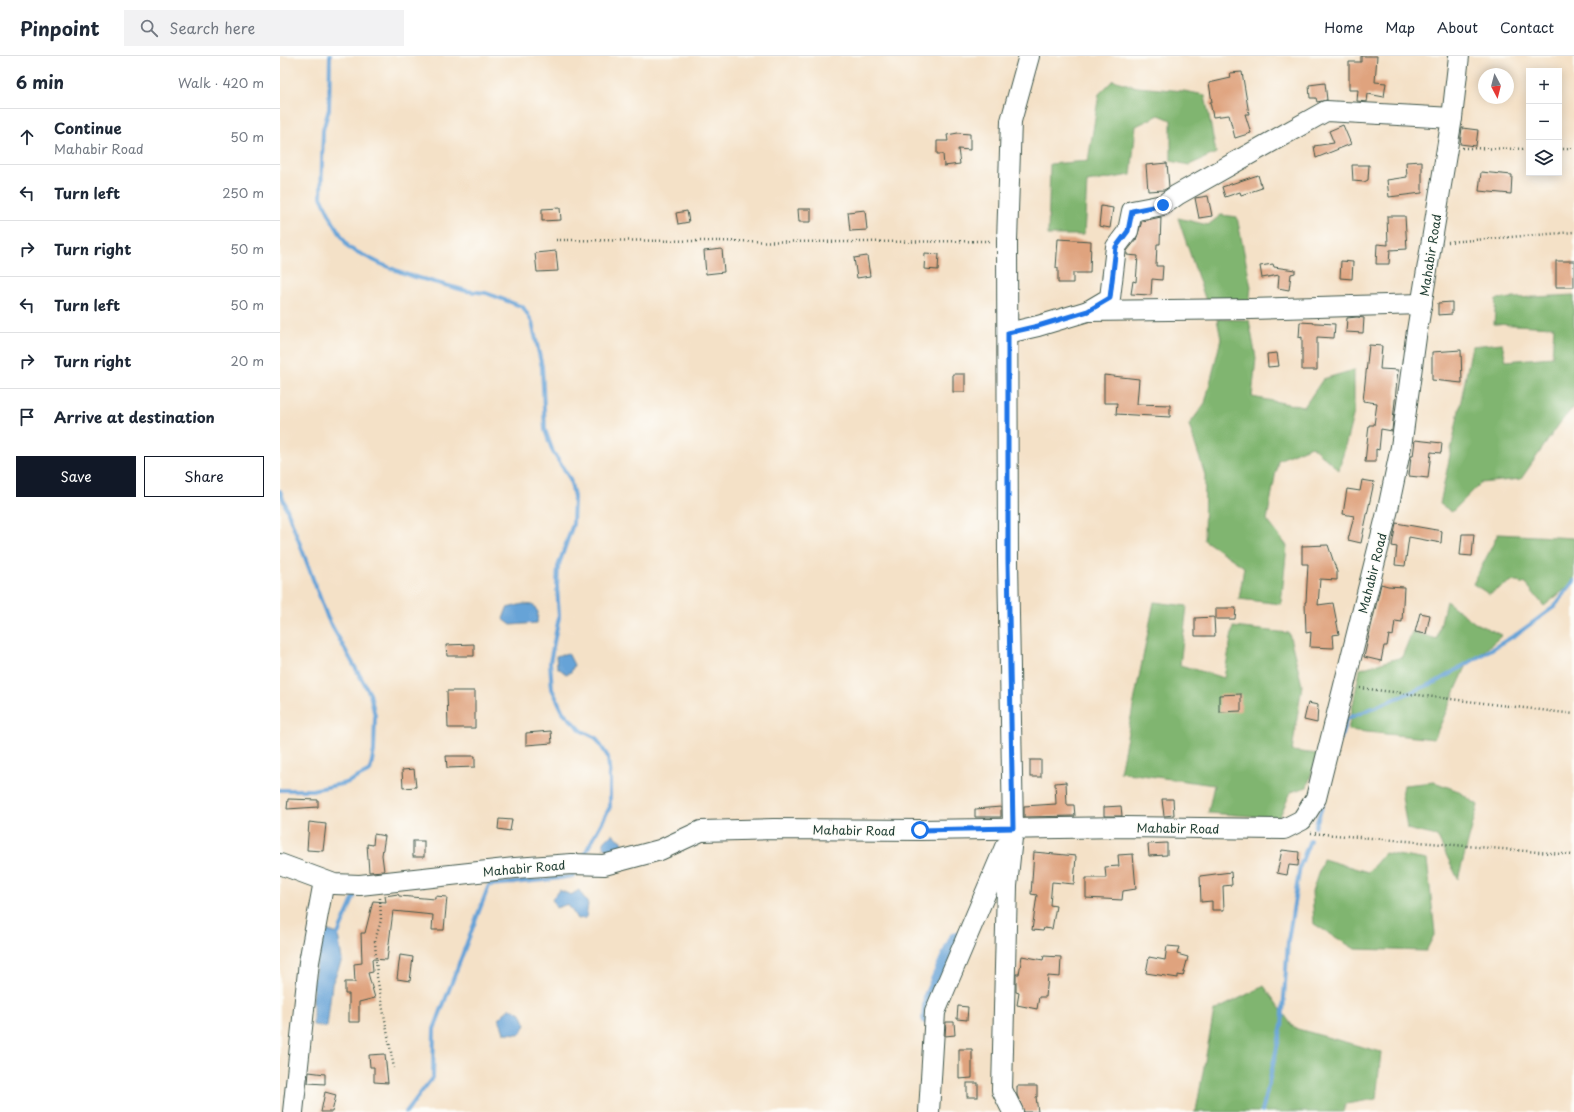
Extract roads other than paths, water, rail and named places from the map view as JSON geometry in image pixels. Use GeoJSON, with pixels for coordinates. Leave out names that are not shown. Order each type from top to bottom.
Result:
{"type":"FeatureCollection","features":[{"type":"Feature","properties":{"kind":"street"},"geometry":{"type":"LineString","coordinates":[[1013,1112],[1002,1090],[1007,886],[1013,828],[1008,561],[1007,241],[1011,121],[1029,56]]}},
{"type":"Feature","properties":{"kind":"street","name":"Mahabir Road"},"geometry":{"type":"LineString","coordinates":[[280,864],[334,884],[360,885],[379,884],[449,874],[580,864],[604,865],[660,850],[701,831],[774,829],[920,830],[1125,827],[1284,829],[1302,820],[1316,798],[1388,509],[1401,447],[1422,304],[1448,145],[1459,56]]}},
{"type":"Feature","properties":{"kind":"street"},"geometry":{"type":"LineString","coordinates":[[1008,333],[1038,326],[1088,311],[1110,298],[1116,247],[1128,231],[1132,211],[1163,205],[1177,195],[1326,111],[1452,118]]}},
{"type":"Feature","properties":{"kind":"street"},"geometry":{"type":"LineString","coordinates":[[1088,311],[1250,309],[1422,304]]}},
{"type":"Feature","properties":{"kind":"street"},"geometry":{"type":"LineString","coordinates":[[929,1112],[935,1012],[1013,828]]}},
{"type":"Feature","properties":{"kind":"street"},"geometry":{"type":"LineString","coordinates":[[293,1112],[309,962],[324,881]]}},
{"type":"Feature","properties":{"kind":"water"},"geometry":{"type":"Polygon","coordinates":[[[523,604],[533,605],[538,612],[537,623],[511,625],[503,619],[507,608],[523,604]]]}},
{"type":"Feature","properties":{"kind":"water"},"geometry":{"type":"Polygon","coordinates":[[[568,653],[574,665],[571,672],[566,674],[557,667],[556,656],[568,653]]]}},
{"type":"Feature","properties":{"kind":"water"},"geometry":{"type":"Polygon","coordinates":[[[612,834],[622,841],[624,848],[613,855],[602,844],[612,834]]]}},
{"type":"Feature","properties":{"kind":"water"},"geometry":{"type":"Polygon","coordinates":[[[559,890],[571,895],[579,890],[588,904],[586,918],[577,919],[568,904],[556,908],[552,899],[559,890]]]}},
{"type":"Feature","properties":{"kind":"water"},"geometry":{"type":"Polygon","coordinates":[[[323,929],[338,934],[342,960],[332,984],[327,1027],[313,1025],[313,983],[323,929]]]}},
{"type":"Feature","properties":{"kind":"water"},"geometry":{"type":"Polygon","coordinates":[[[510,1008],[521,1013],[526,1025],[520,1034],[504,1033],[499,1018],[510,1008]]]}},
{"type":"Feature","properties":{"kind":"waterway"},"geometry":{"type":"LineString","coordinates":[[330,56],[329,109],[323,130],[321,197],[333,222],[349,248],[381,264],[408,275],[467,291],[486,293],[523,307],[532,322],[542,367],[545,430],[553,452],[570,479],[574,497],[573,524],[558,567],[557,586],[559,617],[550,662],[552,689],[563,712],[582,731],[596,738],[608,757],[610,807],[582,859]]}},
{"type":"Feature","properties":{"kind":"waterway"},"geometry":{"type":"LineString","coordinates":[[280,491],[328,619],[370,694],[375,716],[374,751],[370,771],[346,783],[312,790],[280,790]]}},
{"type":"Feature","properties":{"kind":"waterway"},"geometry":{"type":"LineString","coordinates":[[1341,738],[1346,719],[1436,682],[1517,634],[1554,607],[1574,581]]}},
{"type":"Feature","properties":{"kind":"waterway"},"geometry":{"type":"LineString","coordinates":[[1315,827],[1323,804]]}},
{"type":"Feature","properties":{"kind":"waterway"},"geometry":{"type":"LineString","coordinates":[[1262,1112],[1282,1026],[1288,941],[1300,866],[1310,840]]}},
{"type":"Feature","properties":{"kind":"waterway"},"geometry":{"type":"LineString","coordinates":[[406,1112],[433,1077],[434,1029],[489,885],[573,876],[576,870]]}},
{"type":"Feature","properties":{"kind":"waterway"},"geometry":{"type":"LineString","coordinates":[[338,934],[355,895],[350,893]]}},
{"type":"Feature","properties":{"kind":"waterway"},"geometry":{"type":"LineString","coordinates":[[928,1018],[930,996],[956,938]]}}]}
